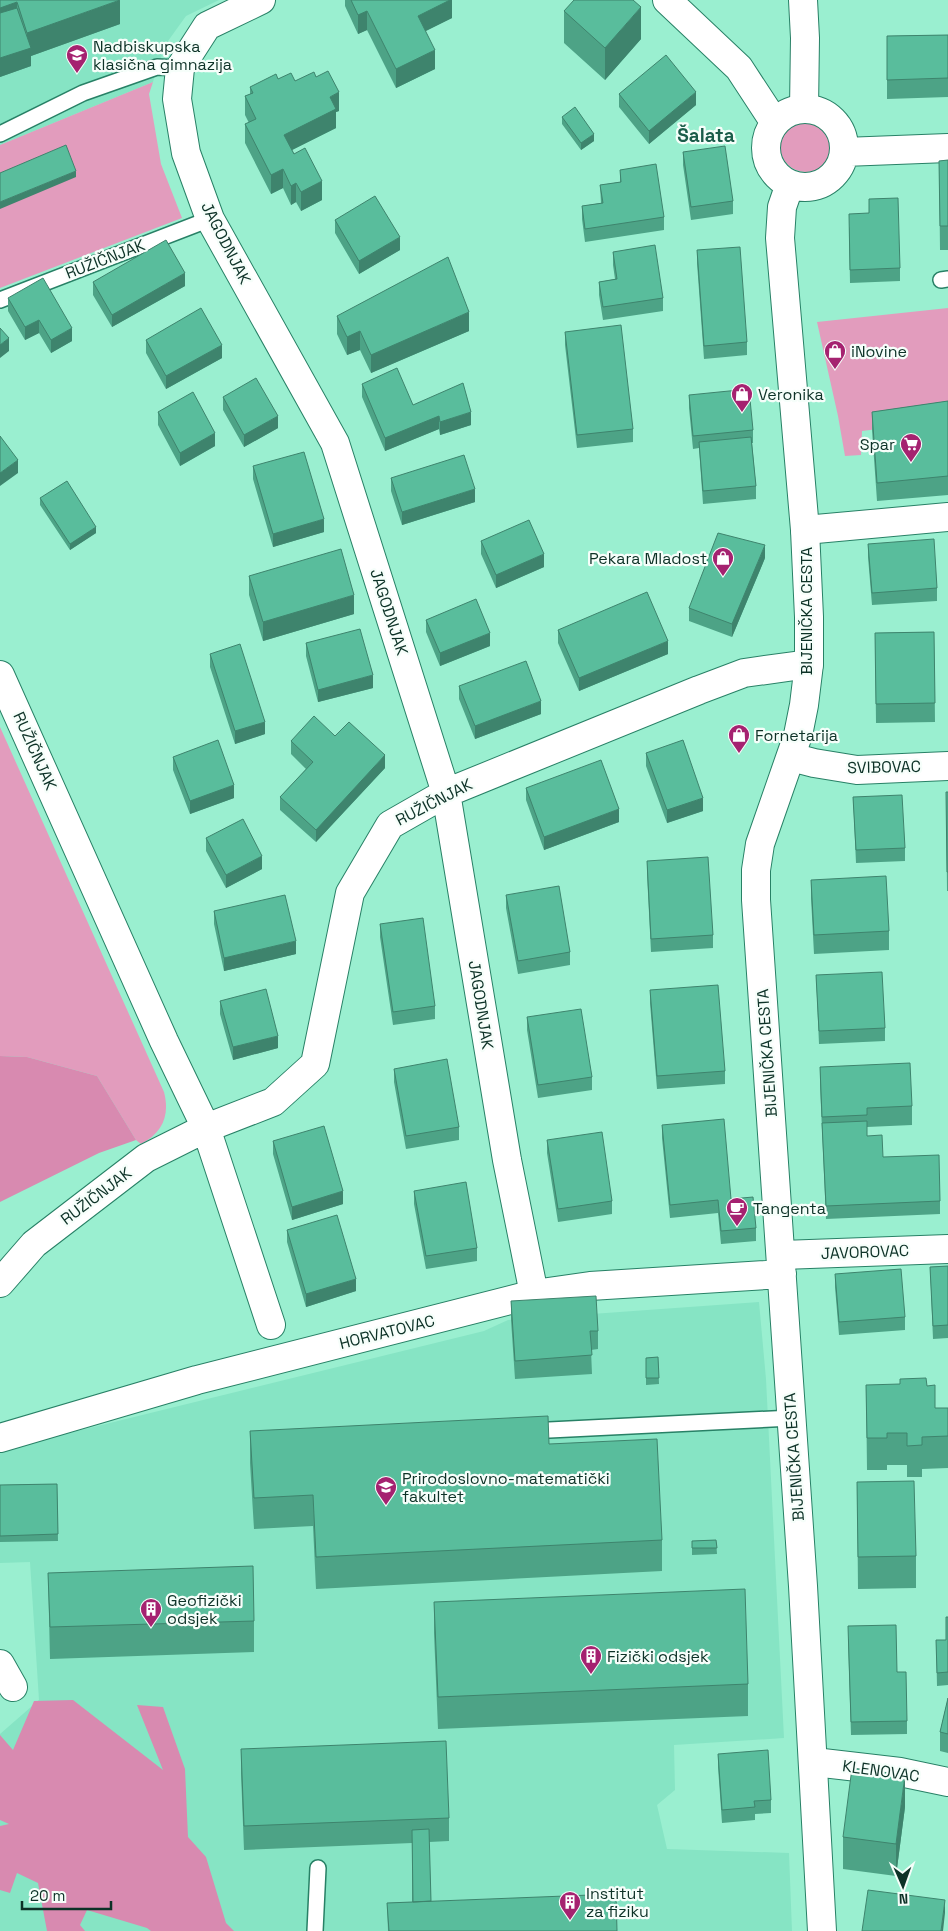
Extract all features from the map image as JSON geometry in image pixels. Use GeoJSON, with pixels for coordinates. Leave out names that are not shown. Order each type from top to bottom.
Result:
{"type":"FeatureCollection","features":[{"type":"Feature","properties":{"kind":"street","name":"JAGODNJAK"},"geometry":{"type":"LineString","coordinates":[[261,0],[207,26],[180,68],[177,99],[186,153],[210,219],[335,443],[446,793],[507,1160],[534,1294]]}},
{"type":"Feature","properties":{"kind":"street"},"geometry":{"type":"LineString","coordinates":[[667,0],[739,68],[775,123]]}},
{"type":"Feature","properties":{"kind":"street"},"geometry":{"type":"LineString","coordinates":[[803,0],[805,38],[804,109]]}},
{"type":"Feature","properties":{"kind":"street"},"geometry":{"type":"LineString","coordinates":[[804,109],[817,111],[829,117],[838,127],[843,139],[844,152],[841,164],[835,174],[825,182],[814,186],[802,187],[790,184],[780,178],[772,168],[767,157],[766,145],[775,123],[788,113],[804,109]]}},
{"type":"Feature","properties":{"kind":"street"},"geometry":{"type":"LineString","coordinates":[[844,152],[948,148]]}},
{"type":"Feature","properties":{"kind":"street","name":"BIJENIČKA CESTA"},"geometry":{"type":"LineString","coordinates":[[790,184],[782,207],[780,238],[805,530],[809,664],[804,705],[792,757],[760,844],[756,870],[756,900],[792,1418],[814,1762],[822,1931]]}},
{"type":"Feature","properties":{"kind":"street"},"geometry":{"type":"LineString","coordinates":[[805,530],[948,517]]}},
{"type":"Feature","properties":{"kind":"street","name":"RUŽIČNJAK"},"geometry":{"type":"LineString","coordinates":[[0,1283],[34,1244],[146,1158],[206,1128],[273,1102],[315,1064],[350,893],[390,825],[446,793],[616,722],[720,682],[744,673],[767,668],[809,664]]}},
{"type":"Feature","properties":{"kind":"street","name":"RUŽIČNJAK"},"geometry":{"type":"LineString","coordinates":[[0,675],[164,1041],[206,1128],[271,1325]]}},
{"type":"Feature","properties":{"kind":"street","name":"SVIBOVAC"},"geometry":{"type":"LineString","coordinates":[[792,757],[814,763],[857,770],[948,766]]}},
{"type":"Feature","properties":{"kind":"street","name":"JAVOROVAC"},"geometry":{"type":"LineString","coordinates":[[782,1264],[948,1248]]}},
{"type":"Feature","properties":{"kind":"street","name":"HORVATOVAC"},"geometry":{"type":"LineString","coordinates":[[0,1438],[197,1380],[534,1294],[782,1264]]}},
{"type":"Feature","properties":{"kind":"street","name":"KLENOVAC"},"geometry":{"type":"LineString","coordinates":[[814,1762],[900,1772],[948,1782]]}},
{"type":"Feature","properties":{"kind":"lane"},"geometry":{"type":"LineString","coordinates":[[0,134],[83,93],[157,67],[180,68]]}},
{"type":"Feature","properties":{"kind":"lane","name":"RUŽIČNJAK"},"geometry":{"type":"LineString","coordinates":[[0,300],[210,219]]}},
{"type":"Feature","properties":{"kind":"lane"},"geometry":{"type":"LineString","coordinates":[[515,1432],[792,1418]]}},
{"type":"Feature","properties":{"kind":"lane"},"geometry":{"type":"LineString","coordinates":[[315,1931],[318,1868]]}},
{"type":"Feature","properties":{"kind":"shaded area","name":"Nadbiskupska klasična gimnazija"},"geometry":{"type":"Polygon","coordinates":[[[0,0],[219,0],[186,16],[168,41],[153,82],[0,145],[0,0]]]}},
{"type":"Feature","properties":{"kind":"shaded area"},"geometry":{"type":"Polygon","coordinates":[[[153,82],[149,94],[161,164],[182,218],[0,288],[0,145],[153,82]]]}},
{"type":"Feature","properties":{"kind":"shaded area"},"geometry":{"type":"Polygon","coordinates":[[[806,120],[816,122],[824,128],[830,136],[832,146],[830,156],[824,164],[816,170],[806,172],[796,170],[788,164],[782,156],[780,146],[782,136],[788,128],[796,122],[806,120]]]}},
{"type":"Feature","properties":{"kind":"shaded area"},"geometry":{"type":"Polygon","coordinates":[[[948,308],[948,420],[862,431],[861,455],[845,456],[817,322],[948,308]]]}},
{"type":"Feature","properties":{"kind":"shaded area"},"geometry":{"type":"Polygon","coordinates":[[[0,727],[164,1092],[166,1108],[160,1129],[149,1140],[141,1144],[136,1140],[97,1076],[27,1057],[0,1056],[0,727]]]}},
{"type":"Feature","properties":{"kind":"shaded area"},"geometry":{"type":"Polygon","coordinates":[[[0,1056],[27,1057],[97,1076],[136,1140],[99,1153],[0,1202],[0,1056]]]}},
{"type":"Feature","properties":{"kind":"shaded area","name":"Prirodoslovno-matematički fakultet"},"geometry":{"type":"Polygon","coordinates":[[[759,1302],[766,1379],[784,1738],[674,1745],[675,1790],[657,1805],[667,1849],[789,1853],[792,1931],[0,1931],[0,1734],[39,1700],[30,1562],[0,1563],[0,1450],[484,1331],[508,1320],[759,1302]]]}},
{"type":"Feature","properties":{"kind":"shaded area"},"geometry":{"type":"Polygon","coordinates":[[[73,1700],[163,1770],[137,1705],[163,1707],[185,1769],[188,1837],[206,1857],[226,1923],[234,1931],[151,1931],[147,1928],[87,1910],[80,1925],[85,1931],[47,1931],[38,1883],[17,1873],[10,1893],[0,1890],[0,1826],[9,1824],[0,1820],[0,1735],[13,1750],[34,1701],[73,1700]]]}},
{"type":"Feature","properties":{"kind":"building"},"geometry":{"type":"Polygon","coordinates":[[[0,0],[120,0],[27,33],[17,2],[0,8],[0,0]]]}},
{"type":"Feature","properties":{"kind":"building"},"geometry":{"type":"Polygon","coordinates":[[[351,0],[450,0],[418,16],[435,50],[396,69],[367,11],[358,15],[351,0]]]}},
{"type":"Feature","properties":{"kind":"building"},"geometry":{"type":"Polygon","coordinates":[[[574,0],[633,0],[641,7],[605,48],[564,11],[574,0]]]}},
{"type":"Feature","properties":{"kind":"building"},"geometry":{"type":"Polygon","coordinates":[[[17,8],[31,48],[0,58],[0,13],[17,8]]]}},
{"type":"Feature","properties":{"kind":"building"},"geometry":{"type":"Polygon","coordinates":[[[948,35],[948,78],[887,80],[887,36],[948,35]]]}},
{"type":"Feature","properties":{"kind":"building"},"geometry":{"type":"Polygon","coordinates":[[[666,55],[696,92],[649,131],[619,94],[666,55]]]}},
{"type":"Feature","properties":{"kind":"building"},"geometry":{"type":"Polygon","coordinates":[[[328,71],[339,92],[330,97],[336,109],[284,135],[294,154],[305,148],[322,181],[301,192],[296,183],[291,186],[283,169],[271,175],[245,124],[256,119],[245,96],[253,93],[250,87],[276,74],[278,79],[291,73],[295,81],[314,72],[316,77],[328,71]]]}},
{"type":"Feature","properties":{"kind":"building"},"geometry":{"type":"Polygon","coordinates":[[[575,107],[594,134],[581,143],[562,117],[575,107]]]}},
{"type":"Feature","properties":{"kind":"building"},"geometry":{"type":"Polygon","coordinates":[[[66,145],[76,171],[0,202],[0,173],[66,145]]]}},
{"type":"Feature","properties":{"kind":"building"},"geometry":{"type":"Polygon","coordinates":[[[725,146],[733,201],[691,207],[683,152],[725,146]]]}},
{"type":"Feature","properties":{"kind":"building"},"geometry":{"type":"Polygon","coordinates":[[[948,160],[948,226],[940,226],[939,161],[948,160]]]}},
{"type":"Feature","properties":{"kind":"building"},"geometry":{"type":"Polygon","coordinates":[[[656,164],[664,217],[585,229],[582,206],[603,203],[600,185],[621,182],[620,170],[656,164]]]}},
{"type":"Feature","properties":{"kind":"building"},"geometry":{"type":"Polygon","coordinates":[[[375,196],[400,237],[359,261],[335,220],[375,196]]]}},
{"type":"Feature","properties":{"kind":"building"},"geometry":{"type":"Polygon","coordinates":[[[898,198],[900,268],[850,270],[849,214],[869,213],[869,199],[898,198]]]}},
{"type":"Feature","properties":{"kind":"building"},"geometry":{"type":"Polygon","coordinates":[[[166,240],[185,273],[112,315],[93,282],[166,240]]]}},
{"type":"Feature","properties":{"kind":"building"},"geometry":{"type":"Polygon","coordinates":[[[655,245],[663,298],[603,307],[599,282],[617,279],[613,252],[655,245]]]}},
{"type":"Feature","properties":{"kind":"building"},"geometry":{"type":"Polygon","coordinates":[[[740,247],[747,342],[704,346],[697,250],[740,247]]]}},
{"type":"Feature","properties":{"kind":"building"},"geometry":{"type":"Polygon","coordinates":[[[448,257],[469,312],[371,355],[360,331],[347,337],[337,316],[448,257]]]}},
{"type":"Feature","properties":{"kind":"building"},"geometry":{"type":"Polygon","coordinates":[[[43,278],[72,328],[51,340],[39,320],[25,327],[8,298],[43,278]]]}},
{"type":"Feature","properties":{"kind":"building"},"geometry":{"type":"Polygon","coordinates":[[[201,308],[222,345],[166,376],[146,340],[201,308]]]}},
{"type":"Feature","properties":{"kind":"building"},"geometry":{"type":"Polygon","coordinates":[[[621,325],[633,429],[577,435],[565,332],[621,325]]]}},
{"type":"Feature","properties":{"kind":"building"},"geometry":{"type":"Polygon","coordinates":[[[0,328],[9,338],[0,345],[0,328]]]}},
{"type":"Feature","properties":{"kind":"building"},"geometry":{"type":"Polygon","coordinates":[[[397,368],[413,405],[463,383],[471,412],[440,422],[439,416],[385,438],[362,384],[397,368]]]}},
{"type":"Feature","properties":{"kind":"building"},"geometry":{"type":"Polygon","coordinates":[[[256,378],[278,416],[244,435],[223,397],[256,378]]]}},
{"type":"Feature","properties":{"kind":"building"},"geometry":{"type":"Polygon","coordinates":[[[749,389],[753,430],[693,436],[689,395],[749,389]]]}},
{"type":"Feature","properties":{"kind":"building"},"geometry":{"type":"Polygon","coordinates":[[[193,392],[215,433],[180,453],[158,412],[193,392]]]}},
{"type":"Feature","properties":{"kind":"building","name":"Spar"},"geometry":{"type":"Polygon","coordinates":[[[948,401],[948,476],[877,483],[872,412],[948,401]]]}},
{"type":"Feature","properties":{"kind":"building"},"geometry":{"type":"Polygon","coordinates":[[[0,436],[18,460],[0,473],[0,436]]]}},
{"type":"Feature","properties":{"kind":"building"},"geometry":{"type":"Polygon","coordinates":[[[751,437],[756,486],[703,491],[699,442],[751,437]]]}},
{"type":"Feature","properties":{"kind":"building"},"geometry":{"type":"Polygon","coordinates":[[[304,452],[324,519],[273,534],[253,466],[304,452]]]}},
{"type":"Feature","properties":{"kind":"building"},"geometry":{"type":"Polygon","coordinates":[[[464,455],[475,489],[402,512],[391,478],[464,455]]]}},
{"type":"Feature","properties":{"kind":"building"},"geometry":{"type":"Polygon","coordinates":[[[67,481],[96,527],[70,544],[40,498],[67,481]]]}},
{"type":"Feature","properties":{"kind":"building"},"geometry":{"type":"Polygon","coordinates":[[[529,520],[544,554],[496,575],[481,541],[529,520]]]}},
{"type":"Feature","properties":{"kind":"building"},"geometry":{"type":"Polygon","coordinates":[[[718,533],[765,545],[732,624],[689,608],[718,533]]]}},
{"type":"Feature","properties":{"kind":"building"},"geometry":{"type":"Polygon","coordinates":[[[934,539],[937,588],[872,593],[868,544],[934,539]]]}},
{"type":"Feature","properties":{"kind":"building"},"geometry":{"type":"Polygon","coordinates":[[[341,549],[354,595],[263,622],[249,576],[341,549]]]}},
{"type":"Feature","properties":{"kind":"building"},"geometry":{"type":"Polygon","coordinates":[[[647,592],[668,641],[579,678],[558,630],[647,592]]]}},
{"type":"Feature","properties":{"kind":"building"},"geometry":{"type":"Polygon","coordinates":[[[476,599],[490,633],[440,653],[426,620],[476,599]]]}},
{"type":"Feature","properties":{"kind":"building"},"geometry":{"type":"Polygon","coordinates":[[[360,629],[373,675],[318,690],[306,643],[360,629]]]}},
{"type":"Feature","properties":{"kind":"building"},"geometry":{"type":"Polygon","coordinates":[[[934,632],[935,703],[876,704],[875,633],[934,632]]]}},
{"type":"Feature","properties":{"kind":"building"},"geometry":{"type":"Polygon","coordinates":[[[240,644],[265,722],[235,731],[210,654],[240,644]]]}},
{"type":"Feature","properties":{"kind":"building"},"geometry":{"type":"Polygon","coordinates":[[[526,661],[541,701],[475,726],[459,686],[526,661]]]}},
{"type":"Feature","properties":{"kind":"building"},"geometry":{"type":"Polygon","coordinates":[[[314,716],[335,736],[349,722],[385,755],[316,830],[280,797],[313,762],[291,741],[314,716]]]}},
{"type":"Feature","properties":{"kind":"building"},"geometry":{"type":"Polygon","coordinates":[[[218,740],[234,785],[190,801],[173,757],[218,740]]]}},
{"type":"Feature","properties":{"kind":"building"},"geometry":{"type":"Polygon","coordinates":[[[683,740],[703,798],[667,810],[646,753],[683,740]]]}},
{"type":"Feature","properties":{"kind":"building"},"geometry":{"type":"Polygon","coordinates":[[[601,760],[619,809],[544,837],[526,788],[601,760]]]}},
{"type":"Feature","properties":{"kind":"building"},"geometry":{"type":"Polygon","coordinates":[[[946,792],[948,792],[948,872],[947,872],[946,792]]]}},
{"type":"Feature","properties":{"kind":"building"},"geometry":{"type":"Polygon","coordinates":[[[902,795],[905,848],[856,850],[853,797],[902,795]]]}},
{"type":"Feature","properties":{"kind":"building"},"geometry":{"type":"Polygon","coordinates":[[[243,819],[262,856],[226,875],[206,838],[243,819]]]}},
{"type":"Feature","properties":{"kind":"building"},"geometry":{"type":"Polygon","coordinates":[[[708,857],[713,935],[651,939],[647,861],[708,857]]]}},
{"type":"Feature","properties":{"kind":"building"},"geometry":{"type":"Polygon","coordinates":[[[886,876],[889,931],[814,935],[811,880],[886,876]]]}},
{"type":"Feature","properties":{"kind":"building"},"geometry":{"type":"Polygon","coordinates":[[[559,886],[570,952],[518,961],[506,895],[559,886]]]}},
{"type":"Feature","properties":{"kind":"building"},"geometry":{"type":"Polygon","coordinates":[[[285,895],[296,941],[224,958],[214,911],[285,895]]]}},
{"type":"Feature","properties":{"kind":"building"},"geometry":{"type":"Polygon","coordinates":[[[423,918],[435,1006],[393,1012],[380,924],[423,918]]]}},
{"type":"Feature","properties":{"kind":"building"},"geometry":{"type":"Polygon","coordinates":[[[882,972],[885,1028],[819,1031],[816,975],[882,972]]]}},
{"type":"Feature","properties":{"kind":"building"},"geometry":{"type":"Polygon","coordinates":[[[718,985],[725,1071],[657,1076],[650,990],[718,985]]]}},
{"type":"Feature","properties":{"kind":"building"},"geometry":{"type":"Polygon","coordinates":[[[266,989],[278,1036],[233,1047],[220,1001],[266,989]]]}},
{"type":"Feature","properties":{"kind":"building"},"geometry":{"type":"Polygon","coordinates":[[[581,1009],[592,1077],[538,1085],[527,1017],[581,1009]]]}},
{"type":"Feature","properties":{"kind":"building"},"geometry":{"type":"Polygon","coordinates":[[[447,1059],[459,1127],[406,1136],[394,1069],[447,1059]]]}},
{"type":"Feature","properties":{"kind":"building"},"geometry":{"type":"Polygon","coordinates":[[[910,1063],[912,1106],[867,1108],[867,1115],[822,1117],[820,1067],[910,1063]]]}},
{"type":"Feature","properties":{"kind":"building"},"geometry":{"type":"Polygon","coordinates":[[[724,1119],[731,1199],[753,1197],[756,1228],[721,1231],[718,1200],[670,1205],[662,1125],[724,1119]]]}},
{"type":"Feature","properties":{"kind":"building"},"geometry":{"type":"Polygon","coordinates":[[[867,1121],[867,1136],[882,1135],[883,1157],[939,1155],[940,1201],[826,1206],[822,1123],[867,1121]]]}},
{"type":"Feature","properties":{"kind":"building"},"geometry":{"type":"Polygon","coordinates":[[[324,1126],[343,1191],[292,1207],[273,1141],[324,1126]]]}},
{"type":"Feature","properties":{"kind":"building"},"geometry":{"type":"Polygon","coordinates":[[[602,1132],[612,1201],[558,1209],[547,1140],[602,1132]]]}},
{"type":"Feature","properties":{"kind":"building"},"geometry":{"type":"Polygon","coordinates":[[[466,1182],[477,1248],[426,1256],[414,1191],[466,1182]]]}},
{"type":"Feature","properties":{"kind":"building"},"geometry":{"type":"Polygon","coordinates":[[[337,1215],[356,1279],[306,1294],[287,1230],[337,1215]]]}},
{"type":"Feature","properties":{"kind":"building"},"geometry":{"type":"Polygon","coordinates":[[[948,1266],[948,1325],[933,1326],[930,1267],[948,1266]]]}},
{"type":"Feature","properties":{"kind":"building"},"geometry":{"type":"Polygon","coordinates":[[[901,1269],[905,1317],[839,1322],[835,1274],[901,1269]]]}},
{"type":"Feature","properties":{"kind":"building"},"geometry":{"type":"Polygon","coordinates":[[[596,1296],[598,1331],[590,1331],[592,1355],[515,1361],[511,1301],[596,1296]]]}},
{"type":"Feature","properties":{"kind":"building"},"geometry":{"type":"Polygon","coordinates":[[[658,1357],[659,1378],[646,1378],[646,1358],[658,1357]]]}},
{"type":"Feature","properties":{"kind":"building"},"geometry":{"type":"Polygon","coordinates":[[[926,1378],[927,1386],[935,1385],[935,1408],[948,1408],[948,1436],[922,1437],[922,1445],[907,1446],[907,1433],[887,1433],[887,1438],[867,1438],[866,1385],[900,1384],[900,1379],[926,1378]]]}},
{"type":"Feature","properties":{"kind":"building"},"geometry":{"type":"Polygon","coordinates":[[[548,1416],[549,1444],[657,1439],[662,1540],[316,1557],[313,1495],[254,1498],[250,1431],[548,1416]]]}},
{"type":"Feature","properties":{"kind":"building"},"geometry":{"type":"Polygon","coordinates":[[[914,1481],[916,1556],[858,1557],[857,1482],[914,1481]]]}},
{"type":"Feature","properties":{"kind":"building"},"geometry":{"type":"Polygon","coordinates":[[[57,1484],[58,1534],[0,1536],[0,1485],[57,1484]]]}},
{"type":"Feature","properties":{"kind":"building"},"geometry":{"type":"Polygon","coordinates":[[[716,1540],[717,1548],[692,1548],[692,1541],[716,1540]]]}},
{"type":"Feature","properties":{"kind":"building"},"geometry":{"type":"Polygon","coordinates":[[[253,1566],[254,1621],[50,1627],[48,1573],[253,1566]]]}},
{"type":"Feature","properties":{"kind":"building","name":"Fizički odsjek"},"geometry":{"type":"Polygon","coordinates":[[[745,1589],[748,1684],[438,1697],[434,1602],[745,1589]]]}},
{"type":"Feature","properties":{"kind":"building"},"geometry":{"type":"Polygon","coordinates":[[[946,1617],[948,1617],[948,1672],[937,1673],[936,1640],[946,1640],[946,1617]]]}},
{"type":"Feature","properties":{"kind":"building"},"geometry":{"type":"Polygon","coordinates":[[[896,1625],[897,1672],[906,1672],[907,1721],[851,1722],[848,1626],[896,1625]]]}},
{"type":"Feature","properties":{"kind":"building"},"geometry":{"type":"Polygon","coordinates":[[[948,1698],[948,1734],[940,1732],[948,1698]]]}},
{"type":"Feature","properties":{"kind":"building"},"geometry":{"type":"Polygon","coordinates":[[[446,1741],[449,1818],[244,1826],[241,1749],[446,1741]]]}},
{"type":"Feature","properties":{"kind":"building"},"geometry":{"type":"Polygon","coordinates":[[[768,1750],[771,1800],[754,1801],[755,1807],[722,1810],[718,1754],[768,1750]]]}},
{"type":"Feature","properties":{"kind":"building"},"geometry":{"type":"Polygon","coordinates":[[[852,1768],[905,1775],[896,1844],[843,1837],[852,1768]]]}},
{"type":"Feature","properties":{"kind":"building"},"geometry":{"type":"Polygon","coordinates":[[[429,1829],[431,1901],[413,1902],[412,1830],[429,1829]]]}},
{"type":"Feature","properties":{"kind":"building"},"geometry":{"type":"Polygon","coordinates":[[[868,1890],[945,1900],[941,1931],[862,1931],[868,1890]]]}},
{"type":"Feature","properties":{"kind":"building"},"geometry":{"type":"Polygon","coordinates":[[[616,1894],[617,1931],[389,1931],[387,1903],[616,1894]]]}},
{"type":"Feature","properties":{"kind":"place","name":"Nadbiskupska klasična gimnazija"},"geometry":{"type":"Point","coordinates":[77,74]}},
{"type":"Feature","properties":{"kind":"place","name":"iNovine"},"geometry":{"type":"Point","coordinates":[835,370]}},
{"type":"Feature","properties":{"kind":"place","name":"Veronika"},"geometry":{"type":"Point","coordinates":[742,413]}},
{"type":"Feature","properties":{"kind":"place","name":"Spar"},"geometry":{"type":"Point","coordinates":[911,463]}},
{"type":"Feature","properties":{"kind":"place","name":"Pekara Mladost"},"geometry":{"type":"Point","coordinates":[723,577]}},
{"type":"Feature","properties":{"kind":"place","name":"Fornetarija"},"geometry":{"type":"Point","coordinates":[739,754]}},
{"type":"Feature","properties":{"kind":"place","name":"Tangenta"},"geometry":{"type":"Point","coordinates":[737,1227]}},
{"type":"Feature","properties":{"kind":"place","name":"Prirodoslovno-matematički fakultet"},"geometry":{"type":"Point","coordinates":[386,1506]}},
{"type":"Feature","properties":{"kind":"place","name":"Geofizički odsjek"},"geometry":{"type":"Point","coordinates":[151,1628]}},
{"type":"Feature","properties":{"kind":"place","name":"Fizički odsjek"},"geometry":{"type":"Point","coordinates":[591,1675]}},
{"type":"Feature","properties":{"kind":"place","name":"Institut za fiziku"},"geometry":{"type":"Point","coordinates":[570,1921]}},
{"type":"Feature","properties":{"kind":"district","name":"Šalata"},"geometry":{"type":"Point","coordinates":[706,135]}}]}
